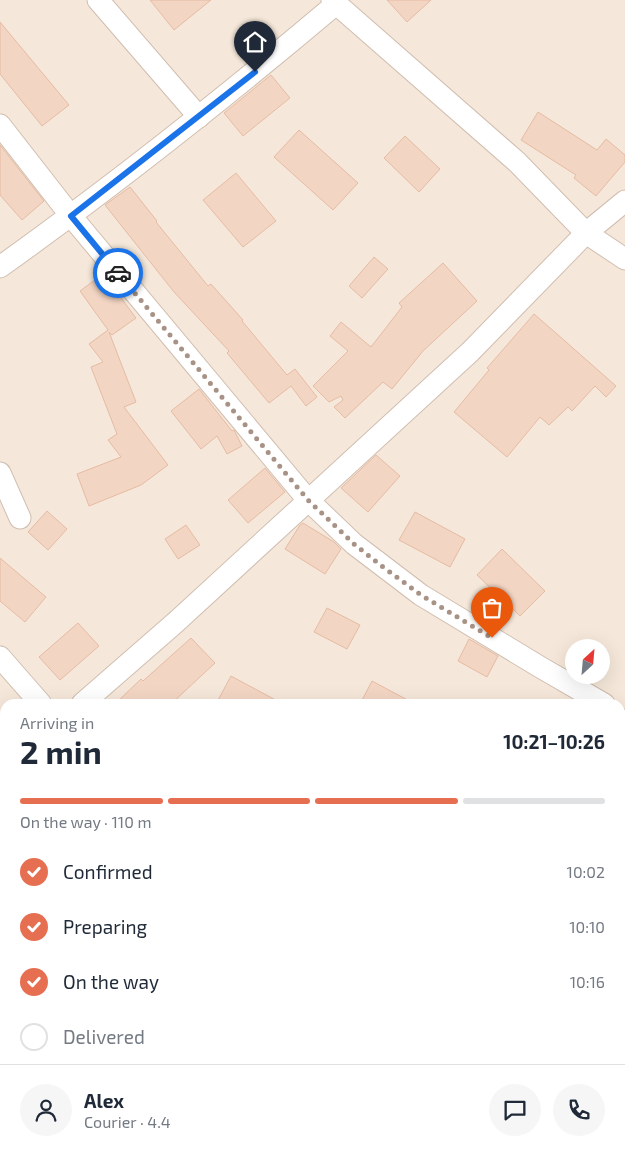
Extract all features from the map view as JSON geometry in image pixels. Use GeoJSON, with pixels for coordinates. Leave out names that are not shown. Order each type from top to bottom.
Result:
{"type":"FeatureCollection","features":[{"type":"Feature","properties":{"kind":"street"},"geometry":{"type":"LineString","coordinates":[[98,0],[199,117]]}},
{"type":"Feature","properties":{"kind":"street"},"geometry":{"type":"LineString","coordinates":[[0,267],[71,216],[199,117],[334,2],[517,162],[586,233],[625,259]]}},
{"type":"Feature","properties":{"kind":"street"},"geometry":{"type":"LineString","coordinates":[[0,125],[71,216],[308,500],[354,544],[421,595],[595,699]]}},
{"type":"Feature","properties":{"kind":"street"},"geometry":{"type":"LineString","coordinates":[[88,699],[176,622],[470,352],[586,233],[625,201]]}},
{"type":"Feature","properties":{"kind":"street"},"geometry":{"type":"LineString","coordinates":[[0,473],[20,518]]}},
{"type":"Feature","properties":{"kind":"street"},"geometry":{"type":"LineString","coordinates":[[0,657],[37,699]]}},
{"type":"Feature","properties":{"kind":"shaded area"},"geometry":{"type":"Polygon","coordinates":[[[0,0],[625,0],[625,699],[0,699],[0,0]]]}},
{"type":"Feature","properties":{"kind":"building"},"geometry":{"type":"Polygon","coordinates":[[[150,0],[211,0],[174,30],[150,0]]]}},
{"type":"Feature","properties":{"kind":"building"},"geometry":{"type":"Polygon","coordinates":[[[387,0],[431,0],[407,22],[387,0]]]}},
{"type":"Feature","properties":{"kind":"building"},"geometry":{"type":"Polygon","coordinates":[[[0,22],[69,105],[42,126],[0,74],[0,22]]]}},
{"type":"Feature","properties":{"kind":"building"},"geometry":{"type":"Polygon","coordinates":[[[271,75],[290,98],[243,136],[224,113],[271,75]]]}},
{"type":"Feature","properties":{"kind":"building"},"geometry":{"type":"Polygon","coordinates":[[[538,112],[597,150],[606,139],[625,155],[625,162],[596,196],[574,178],[576,175],[521,140],[538,112]]]}},
{"type":"Feature","properties":{"kind":"building"},"geometry":{"type":"Polygon","coordinates":[[[299,130],[358,183],[333,210],[274,157],[299,130]]]}},
{"type":"Feature","properties":{"kind":"building"},"geometry":{"type":"Polygon","coordinates":[[[405,136],[440,169],[419,192],[384,158],[405,136]]]}},
{"type":"Feature","properties":{"kind":"building"},"geometry":{"type":"Polygon","coordinates":[[[0,145],[44,201],[22,220],[0,195],[0,145]]]}},
{"type":"Feature","properties":{"kind":"building"},"geometry":{"type":"Polygon","coordinates":[[[236,173],[276,221],[243,247],[203,200],[236,173]]]}},
{"type":"Feature","properties":{"kind":"building"},"geometry":{"type":"Polygon","coordinates":[[[130,187],[208,286],[211,284],[243,320],[287,375],[295,369],[317,397],[306,406],[291,386],[269,403],[227,353],[229,351],[174,292],[105,205],[130,187]]]}},
{"type":"Feature","properties":{"kind":"building"},"geometry":{"type":"Polygon","coordinates":[[[374,257],[388,269],[362,298],[349,286],[374,257]]]}},
{"type":"Feature","properties":{"kind":"building"},"geometry":{"type":"Polygon","coordinates":[[[443,263],[477,301],[423,351],[392,389],[383,382],[345,418],[334,407],[343,400],[341,396],[329,402],[313,386],[348,351],[330,336],[341,322],[371,347],[402,307],[399,303],[443,263]]]}},
{"type":"Feature","properties":{"kind":"building"},"geometry":{"type":"Polygon","coordinates":[[[103,274],[136,318],[112,335],[109,332],[136,402],[124,407],[168,465],[141,485],[89,506],[77,474],[121,457],[108,440],[117,434],[91,367],[103,362],[89,344],[108,330],[80,291],[103,274]]]}},
{"type":"Feature","properties":{"kind":"building"},"geometry":{"type":"Polygon","coordinates":[[[534,314],[616,386],[606,397],[595,386],[572,411],[568,407],[549,425],[540,417],[507,457],[454,412],[489,370],[487,368],[534,314]]]}},
{"type":"Feature","properties":{"kind":"building"},"geometry":{"type":"Polygon","coordinates":[[[199,389],[232,431],[234,430],[242,446],[227,454],[217,436],[201,449],[171,411],[199,389]]]}},
{"type":"Feature","properties":{"kind":"building"},"geometry":{"type":"Polygon","coordinates":[[[376,455],[400,476],[368,512],[341,488],[376,455]]]}},
{"type":"Feature","properties":{"kind":"building"},"geometry":{"type":"Polygon","coordinates":[[[265,468],[285,492],[248,523],[228,500],[265,468]]]}},
{"type":"Feature","properties":{"kind":"building"},"geometry":{"type":"Polygon","coordinates":[[[47,511],[67,529],[48,550],[28,532],[47,511]]]}},
{"type":"Feature","properties":{"kind":"building"},"geometry":{"type":"Polygon","coordinates":[[[415,512],[465,539],[450,567],[399,540],[415,512]]]}},
{"type":"Feature","properties":{"kind":"building"},"geometry":{"type":"Polygon","coordinates":[[[303,523],[334,542],[341,549],[325,574],[285,549],[303,523]]]}},
{"type":"Feature","properties":{"kind":"building"},"geometry":{"type":"Polygon","coordinates":[[[186,525],[200,545],[178,559],[165,539],[186,525]]]}},
{"type":"Feature","properties":{"kind":"building"},"geometry":{"type":"Polygon","coordinates":[[[502,549],[545,591],[520,616],[477,575],[502,549]]]}},
{"type":"Feature","properties":{"kind":"building"},"geometry":{"type":"Polygon","coordinates":[[[0,558],[46,597],[25,622],[0,601],[0,558]]]}},
{"type":"Feature","properties":{"kind":"building"},"geometry":{"type":"Polygon","coordinates":[[[327,608],[360,625],[347,649],[314,632],[327,608]]]}},
{"type":"Feature","properties":{"kind":"building"},"geometry":{"type":"Polygon","coordinates":[[[78,623],[99,646],[60,680],[39,657],[78,623]]]}},
{"type":"Feature","properties":{"kind":"building"},"geometry":{"type":"Polygon","coordinates":[[[191,638],[215,663],[176,699],[120,699],[141,679],[143,681],[191,638]]]}},
{"type":"Feature","properties":{"kind":"building"},"geometry":{"type":"Polygon","coordinates":[[[469,639],[498,656],[487,677],[458,661],[469,639]]]}},
{"type":"Feature","properties":{"kind":"building"},"geometry":{"type":"Polygon","coordinates":[[[231,676],[274,699],[219,699],[231,676]]]}},
{"type":"Feature","properties":{"kind":"building"},"geometry":{"type":"Polygon","coordinates":[[[372,681],[406,699],[363,699],[372,681]]]}},
{"type":"Feature","properties":{"kind":"way so far"},"geometry":{"type":"LineString","coordinates":[[118,273],[308,500],[354,544],[383,567],[421,595],[492,638]]}},
{"type":"Feature","properties":{"kind":"route"},"geometry":{"type":"LineString","coordinates":[[118,273],[71,216],[255,72]]}}]}
